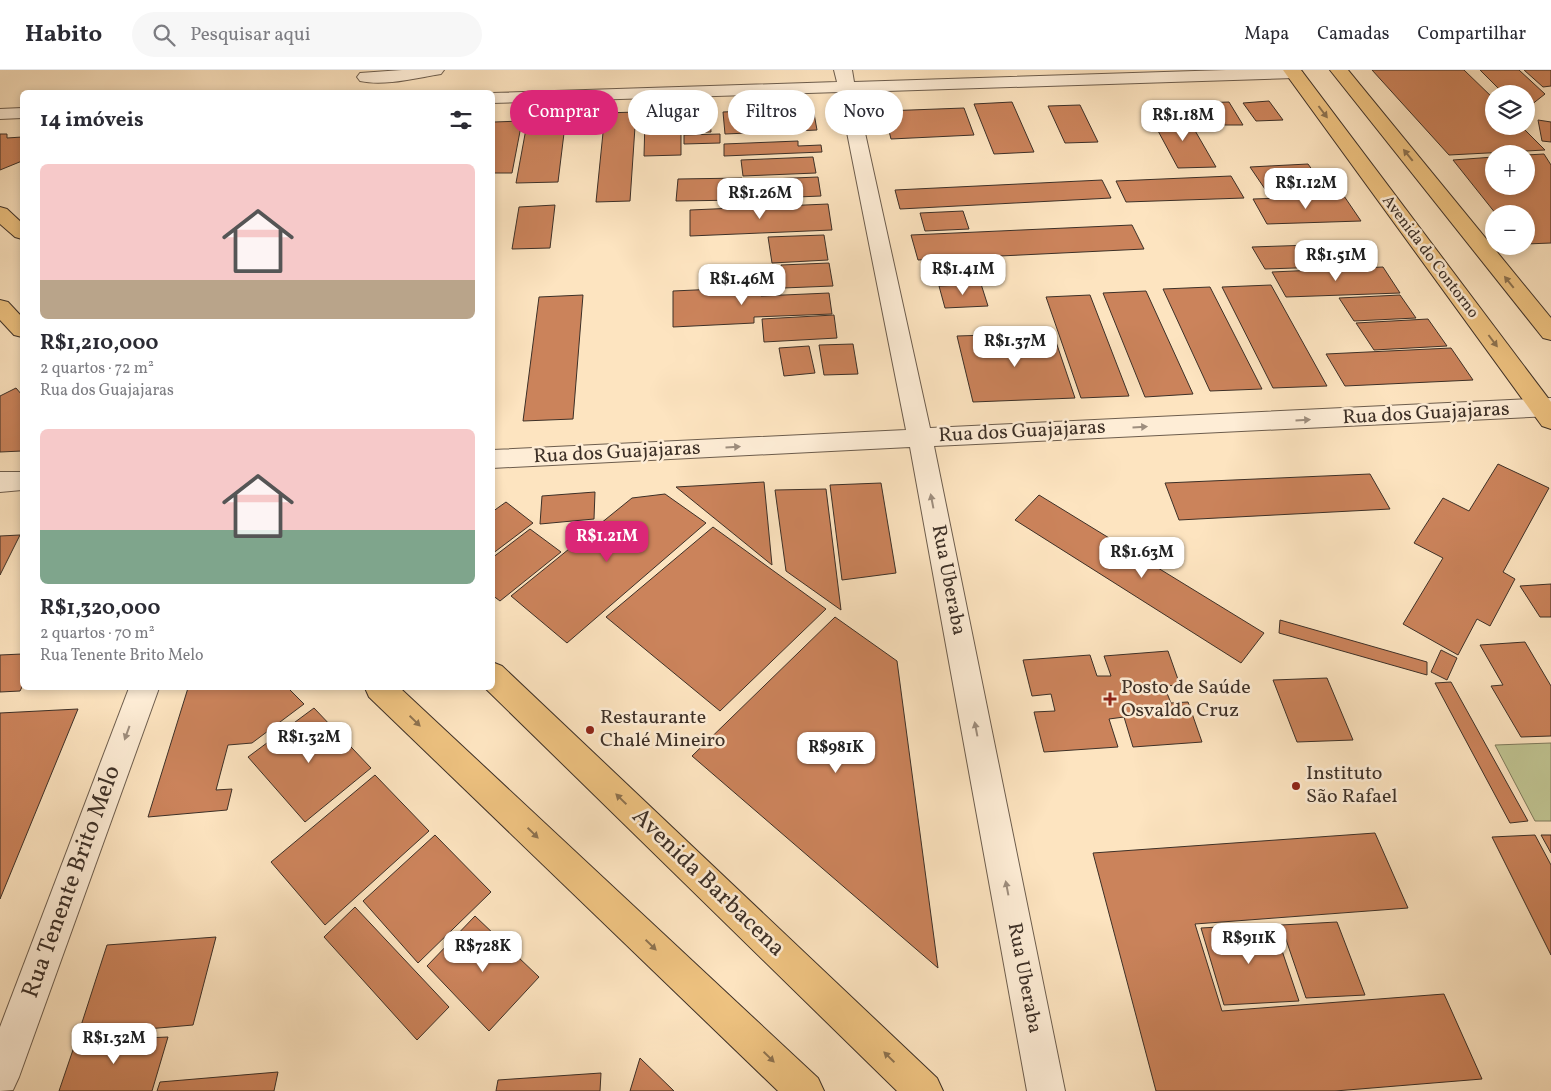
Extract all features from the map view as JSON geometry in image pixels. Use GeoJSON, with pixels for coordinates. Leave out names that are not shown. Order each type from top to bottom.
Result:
{"type":"FeatureCollection","features":[{"type":"Feature","properties":{"kind":"main road"},"geometry":{"type":"LineString","coordinates":[[1316,72],[1551,333]]}},
{"type":"Feature","properties":{"kind":"main road","name":"Avenida do Contorno"},"geometry":{"type":"LineString","coordinates":[[1316,72],[1548,412]]}},
{"type":"Feature","properties":{"kind":"main road"},"geometry":{"type":"LineString","coordinates":[[0,213],[20,231]]}},
{"type":"Feature","properties":{"kind":"main road"},"geometry":{"type":"LineString","coordinates":[[0,307],[20,328]]}},
{"type":"Feature","properties":{"kind":"main road","name":"Avenida Barbacena"},"geometry":{"type":"LineString","coordinates":[[495,678],[924,1091]]}},
{"type":"Feature","properties":{"kind":"main road"},"geometry":{"type":"LineString","coordinates":[[382,690],[805,1091]]}},
{"type":"Feature","properties":{"kind":"street"},"geometry":{"type":"LineString","coordinates":[[365,80],[435,70]]}},
{"type":"Feature","properties":{"kind":"street"},"geometry":{"type":"LineString","coordinates":[[495,98],[845,79],[1316,72]]}},
{"type":"Feature","properties":{"kind":"street","name":"Rua Uberaba"},"geometry":{"type":"LineString","coordinates":[[845,79],[920,437],[1046,1091]]}},
{"type":"Feature","properties":{"kind":"street"},"geometry":{"type":"LineString","coordinates":[[0,114],[20,113]]}},
{"type":"Feature","properties":{"kind":"street","name":"Rua dos Guajajaras"},"geometry":{"type":"LineString","coordinates":[[495,460],[920,437],[1548,412]]}},
{"type":"Feature","properties":{"kind":"street"},"geometry":{"type":"LineString","coordinates":[[0,482],[20,481]]}},
{"type":"Feature","properties":{"kind":"street","name":"Rua Tenente Brito Melo"},"geometry":{"type":"LineString","coordinates":[[0,1077],[143,690]]}},
{"type":"Feature","properties":{"kind":"green space"},"geometry":{"type":"Polygon","coordinates":[[[1551,743],[1551,821],[1535,821],[1495,745],[1551,743]]]}},
{"type":"Feature","properties":{"kind":"building"},"geometry":{"type":"Polygon","coordinates":[[[1372,70],[1464,70],[1485,90],[1485,135],[1530,135],[1545,150],[1535,151],[1535,145],[1485,145],[1485,153],[1449,155],[1372,70]]]}},
{"type":"Feature","properties":{"kind":"building"},"geometry":{"type":"Polygon","coordinates":[[[1480,70],[1519,70],[1545,94],[1535,102],[1535,85],[1495,85],[1480,70]]]}},
{"type":"Feature","properties":{"kind":"building"},"geometry":{"type":"Polygon","coordinates":[[[1524,70],[1551,70],[1551,86],[1543,87],[1524,70]]]}},
{"type":"Feature","properties":{"kind":"building"},"geometry":{"type":"Polygon","coordinates":[[[1269,101],[1283,120],[1256,121],[1243,103],[1269,101]]]}},
{"type":"Feature","properties":{"kind":"building"},"geometry":{"type":"Polygon","coordinates":[[[1012,102],[1034,152],[994,154],[974,104],[1012,102]]]}},
{"type":"Feature","properties":{"kind":"building"},"geometry":{"type":"Polygon","coordinates":[[[1229,102],[1243,125],[1213,125],[1199,103],[1229,102]]]}},
{"type":"Feature","properties":{"kind":"building"},"geometry":{"type":"Polygon","coordinates":[[[1080,105],[1098,142],[1065,143],[1048,106],[1080,105]]]}},
{"type":"Feature","properties":{"kind":"building"},"geometry":{"type":"Polygon","coordinates":[[[964,108],[974,135],[891,139],[890,135],[903,135],[903,110],[964,108]]]}},
{"type":"Feature","properties":{"kind":"building"},"geometry":{"type":"Polygon","coordinates":[[[628,112],[628,135],[634,135],[630,201],[596,202],[603,135],[618,135],[618,113],[628,112]]]}},
{"type":"Feature","properties":{"kind":"building"},"geometry":{"type":"Polygon","coordinates":[[[723,112],[728,112],[728,134],[725,134],[723,112]]]}},
{"type":"Feature","properties":{"kind":"building"},"geometry":{"type":"Polygon","coordinates":[[[1186,115],[1216,167],[1178,168],[1150,116],[1186,115]]]}},
{"type":"Feature","properties":{"kind":"building"},"geometry":{"type":"Polygon","coordinates":[[[1538,120],[1551,122],[1551,142],[1542,141],[1538,120]]]}},
{"type":"Feature","properties":{"kind":"building"},"geometry":{"type":"Polygon","coordinates":[[[510,121],[510,135],[519,135],[512,173],[495,173],[495,122],[510,121]]]}},
{"type":"Feature","properties":{"kind":"building"},"geometry":{"type":"Polygon","coordinates":[[[0,134],[7,134],[7,138],[20,137],[20,162],[0,170],[0,134]]]}},
{"type":"Feature","properties":{"kind":"building"},"geometry":{"type":"Polygon","coordinates":[[[720,134],[720,143],[684,144],[684,135],[720,134]]]}},
{"type":"Feature","properties":{"kind":"building"},"geometry":{"type":"Polygon","coordinates":[[[525,135],[564,135],[558,182],[516,183],[525,135]]]}},
{"type":"Feature","properties":{"kind":"building"},"geometry":{"type":"Polygon","coordinates":[[[645,135],[681,135],[681,155],[644,156],[645,135]]]}},
{"type":"Feature","properties":{"kind":"building"},"geometry":{"type":"Polygon","coordinates":[[[798,141],[798,146],[821,145],[822,152],[724,156],[724,144],[798,141]]]}},
{"type":"Feature","properties":{"kind":"building"},"geometry":{"type":"Polygon","coordinates":[[[1535,154],[1544,154],[1551,165],[1551,243],[1535,244],[1535,205],[1489,205],[1453,160],[1485,158],[1485,195],[1535,195],[1535,154]]]}},
{"type":"Feature","properties":{"kind":"building"},"geometry":{"type":"Polygon","coordinates":[[[813,157],[816,173],[743,176],[741,160],[813,157]]]}},
{"type":"Feature","properties":{"kind":"building"},"geometry":{"type":"Polygon","coordinates":[[[1308,164],[1326,189],[1267,192],[1250,167],[1308,164]]]}},
{"type":"Feature","properties":{"kind":"building"},"geometry":{"type":"Polygon","coordinates":[[[1231,176],[1244,198],[1126,202],[1116,181],[1231,176]]]}},
{"type":"Feature","properties":{"kind":"building"},"geometry":{"type":"Polygon","coordinates":[[[818,177],[821,196],[749,199],[747,180],[818,177]]]}},
{"type":"Feature","properties":{"kind":"building"},"geometry":{"type":"Polygon","coordinates":[[[742,178],[742,200],[676,201],[678,179],[742,178]]]}},
{"type":"Feature","properties":{"kind":"building"},"geometry":{"type":"Polygon","coordinates":[[[1102,180],[1111,198],[900,209],[895,190],[1102,180]]]}},
{"type":"Feature","properties":{"kind":"building"},"geometry":{"type":"Polygon","coordinates":[[[1344,196],[1361,221],[1267,224],[1253,199],[1344,196]]]}},
{"type":"Feature","properties":{"kind":"building"},"geometry":{"type":"Polygon","coordinates":[[[828,204],[832,230],[690,236],[690,210],[828,204]]]}},
{"type":"Feature","properties":{"kind":"building"},"geometry":{"type":"Polygon","coordinates":[[[555,205],[550,248],[512,249],[519,207],[555,205]]]}},
{"type":"Feature","properties":{"kind":"building"},"geometry":{"type":"Polygon","coordinates":[[[963,211],[969,229],[925,231],[920,213],[963,211]]]}},
{"type":"Feature","properties":{"kind":"building"},"geometry":{"type":"Polygon","coordinates":[[[1132,225],[1144,249],[918,260],[911,235],[1132,225]]]}},
{"type":"Feature","properties":{"kind":"building"},"geometry":{"type":"Polygon","coordinates":[[[824,235],[828,260],[772,263],[768,237],[824,235]]]}},
{"type":"Feature","properties":{"kind":"building"},"geometry":{"type":"Polygon","coordinates":[[[1341,244],[1355,266],[1265,269],[1252,247],[1341,244]]]}},
{"type":"Feature","properties":{"kind":"building"},"geometry":{"type":"Polygon","coordinates":[[[993,257],[1001,279],[941,283],[934,260],[993,257]]]}},
{"type":"Feature","properties":{"kind":"building"},"geometry":{"type":"Polygon","coordinates":[[[829,263],[833,286],[783,288],[781,265],[829,263]]]}},
{"type":"Feature","properties":{"kind":"building"},"geometry":{"type":"Polygon","coordinates":[[[1383,267],[1400,293],[1286,297],[1272,272],[1383,267]]]}},
{"type":"Feature","properties":{"kind":"building"},"geometry":{"type":"Polygon","coordinates":[[[981,284],[988,306],[945,308],[939,286],[981,284]]]}},
{"type":"Feature","properties":{"kind":"building"},"geometry":{"type":"Polygon","coordinates":[[[1271,285],[1327,386],[1273,388],[1222,287],[1271,285]]]}},
{"type":"Feature","properties":{"kind":"building"},"geometry":{"type":"Polygon","coordinates":[[[761,287],[761,296],[829,293],[832,314],[754,317],[754,323],[673,327],[673,291],[761,287]]]}},
{"type":"Feature","properties":{"kind":"building"},"geometry":{"type":"Polygon","coordinates":[[[1210,287],[1262,389],[1210,391],[1163,289],[1210,287]]]}},
{"type":"Feature","properties":{"kind":"building"},"geometry":{"type":"Polygon","coordinates":[[[1146,291],[1193,394],[1145,397],[1103,293],[1146,291]]]}},
{"type":"Feature","properties":{"kind":"building"},"geometry":{"type":"Polygon","coordinates":[[[583,295],[573,419],[523,421],[539,297],[583,295]]]}},
{"type":"Feature","properties":{"kind":"building"},"geometry":{"type":"Polygon","coordinates":[[[1090,295],[1129,396],[1081,398],[1046,297],[1090,295]]]}},
{"type":"Feature","properties":{"kind":"building"},"geometry":{"type":"Polygon","coordinates":[[[1400,295],[1416,318],[1354,321],[1339,298],[1400,295]]]}},
{"type":"Feature","properties":{"kind":"building"},"geometry":{"type":"Polygon","coordinates":[[[834,315],[837,338],[764,342],[762,319],[834,315]]]}},
{"type":"Feature","properties":{"kind":"building"},"geometry":{"type":"Polygon","coordinates":[[[1428,319],[1447,346],[1374,350],[1356,323],[1428,319]]]}},
{"type":"Feature","properties":{"kind":"building"},"geometry":{"type":"Polygon","coordinates":[[[1053,333],[1075,398],[973,402],[957,336],[1053,333]]]}},
{"type":"Feature","properties":{"kind":"building"},"geometry":{"type":"Polygon","coordinates":[[[853,344],[858,374],[824,375],[819,345],[853,344]]]}},
{"type":"Feature","properties":{"kind":"building"},"geometry":{"type":"Polygon","coordinates":[[[809,346],[815,373],[784,376],[779,348],[809,346]]]}},
{"type":"Feature","properties":{"kind":"building"},"geometry":{"type":"Polygon","coordinates":[[[1451,348],[1473,380],[1345,386],[1326,354],[1451,348]]]}},
{"type":"Feature","properties":{"kind":"building"},"geometry":{"type":"Polygon","coordinates":[[[16,388],[20,393],[20,451],[0,452],[0,396],[16,388]]]}},
{"type":"Feature","properties":{"kind":"building"},"geometry":{"type":"Polygon","coordinates":[[[1498,464],[1549,488],[1503,572],[1515,579],[1490,626],[1477,619],[1458,655],[1403,624],[1443,558],[1414,543],[1443,498],[1469,511],[1498,464]]]}},
{"type":"Feature","properties":{"kind":"building"},"geometry":{"type":"Polygon","coordinates":[[[1370,474],[1390,509],[1179,520],[1165,483],[1370,474]]]}},
{"type":"Feature","properties":{"kind":"building"},"geometry":{"type":"Polygon","coordinates":[[[764,482],[772,565],[676,487],[764,482]]]}},
{"type":"Feature","properties":{"kind":"building"},"geometry":{"type":"Polygon","coordinates":[[[881,483],[896,573],[842,580],[830,485],[881,483]]]}},
{"type":"Feature","properties":{"kind":"building"},"geometry":{"type":"Polygon","coordinates":[[[826,489],[841,610],[786,571],[775,490],[826,489]]]}},
{"type":"Feature","properties":{"kind":"building"},"geometry":{"type":"Polygon","coordinates":[[[595,492],[594,519],[540,524],[542,496],[595,492]]]}},
{"type":"Feature","properties":{"kind":"building"},"geometry":{"type":"Polygon","coordinates":[[[665,494],[706,523],[567,643],[511,596],[632,498],[665,494]]]}},
{"type":"Feature","properties":{"kind":"building"},"geometry":{"type":"Polygon","coordinates":[[[1039,495],[1264,633],[1241,663],[1015,520],[1039,495]]]}},
{"type":"Feature","properties":{"kind":"building"},"geometry":{"type":"Polygon","coordinates":[[[506,502],[533,523],[495,552],[495,510],[506,502]]]}},
{"type":"Feature","properties":{"kind":"building"},"geometry":{"type":"Polygon","coordinates":[[[713,527],[826,609],[720,711],[606,617],[713,527]]]}},
{"type":"Feature","properties":{"kind":"building"},"geometry":{"type":"Polygon","coordinates":[[[530,529],[561,552],[500,601],[495,597],[495,556],[530,529]]]}},
{"type":"Feature","properties":{"kind":"building"},"geometry":{"type":"Polygon","coordinates":[[[20,535],[0,575],[0,536],[20,535]]]}},
{"type":"Feature","properties":{"kind":"building"},"geometry":{"type":"Polygon","coordinates":[[[1551,584],[1551,617],[1540,617],[1520,586],[1551,584]]]}},
{"type":"Feature","properties":{"kind":"building"},"geometry":{"type":"Polygon","coordinates":[[[835,617],[897,661],[938,968],[692,756],[835,617]]]}},
{"type":"Feature","properties":{"kind":"building"},"geometry":{"type":"Polygon","coordinates":[[[1280,620],[1427,662],[1427,675],[1279,633],[1280,620]]]}},
{"type":"Feature","properties":{"kind":"building"},"geometry":{"type":"Polygon","coordinates":[[[1525,642],[1551,686],[1551,736],[1521,737],[1491,686],[1503,685],[1480,645],[1525,642]]]}},
{"type":"Feature","properties":{"kind":"building"},"geometry":{"type":"Polygon","coordinates":[[[1441,650],[1457,658],[1447,680],[1431,672],[1441,650]]]}},
{"type":"Feature","properties":{"kind":"building","name":"Posto de Saúde Osvaldo Cruz"},"geometry":{"type":"Polygon","coordinates":[[[1168,651],[1180,685],[1164,686],[1171,703],[1188,702],[1202,742],[1133,747],[1124,717],[1109,719],[1118,747],[1044,752],[1034,712],[1055,711],[1051,694],[1032,696],[1023,660],[1090,655],[1097,676],[1111,676],[1104,656],[1168,651]]]}},
{"type":"Feature","properties":{"kind":"building"},"geometry":{"type":"Polygon","coordinates":[[[20,654],[20,691],[0,692],[0,655],[20,654]]]}},
{"type":"Feature","properties":{"kind":"building"},"geometry":{"type":"Polygon","coordinates":[[[1327,678],[1353,740],[1297,742],[1273,680],[1327,678]]]}},
{"type":"Feature","properties":{"kind":"building"},"geometry":{"type":"Polygon","coordinates":[[[1451,682],[1528,821],[1510,823],[1435,683],[1451,682]]]}},
{"type":"Feature","properties":{"kind":"building"},"geometry":{"type":"Polygon","coordinates":[[[187,690],[290,690],[304,704],[252,743],[228,745],[216,790],[232,789],[227,810],[148,817],[187,690]]]}},
{"type":"Feature","properties":{"kind":"building"},"geometry":{"type":"Polygon","coordinates":[[[314,708],[371,768],[305,822],[248,757],[314,708]]]}},
{"type":"Feature","properties":{"kind":"building"},"geometry":{"type":"Polygon","coordinates":[[[78,709],[0,899],[0,713],[78,709]]]}},
{"type":"Feature","properties":{"kind":"building"},"geometry":{"type":"Polygon","coordinates":[[[375,775],[429,831],[325,925],[271,862],[375,775]]]}},
{"type":"Feature","properties":{"kind":"building"},"geometry":{"type":"Polygon","coordinates":[[[1375,833],[1408,908],[1195,924],[1222,1011],[1444,994],[1482,1079],[1335,1091],[1156,1091],[1093,853],[1375,833]]]}},
{"type":"Feature","properties":{"kind":"building"},"geometry":{"type":"Polygon","coordinates":[[[435,835],[491,892],[418,963],[363,901],[435,835]]]}},
{"type":"Feature","properties":{"kind":"building"},"geometry":{"type":"Polygon","coordinates":[[[1535,835],[1551,865],[1551,955],[1492,837],[1535,835]]]}},
{"type":"Feature","properties":{"kind":"building"},"geometry":{"type":"Polygon","coordinates":[[[1541,835],[1551,835],[1551,853],[1541,835]]]}},
{"type":"Feature","properties":{"kind":"building"},"geometry":{"type":"Polygon","coordinates":[[[355,907],[449,1007],[417,1040],[324,937],[355,907]]]}},
{"type":"Feature","properties":{"kind":"building"},"geometry":{"type":"Polygon","coordinates":[[[475,916],[539,977],[489,1031],[427,966],[475,916]]]}},
{"type":"Feature","properties":{"kind":"building"},"geometry":{"type":"Polygon","coordinates":[[[1337,922],[1365,995],[1306,998],[1281,925],[1337,922]]]}},
{"type":"Feature","properties":{"kind":"building"},"geometry":{"type":"Polygon","coordinates":[[[1273,924],[1299,1001],[1224,1005],[1201,928],[1273,924]]]}},
{"type":"Feature","properties":{"kind":"building"},"geometry":{"type":"Polygon","coordinates":[[[216,937],[193,1025],[78,1035],[107,945],[216,937]]]}},
{"type":"Feature","properties":{"kind":"building"},"geometry":{"type":"Polygon","coordinates":[[[168,1037],[152,1091],[59,1091],[76,1041],[168,1037]]]}},
{"type":"Feature","properties":{"kind":"building"},"geometry":{"type":"Polygon","coordinates":[[[640,1058],[674,1091],[630,1091],[640,1058]]]}},
{"type":"Feature","properties":{"kind":"building"},"geometry":{"type":"Polygon","coordinates":[[[278,1072],[274,1091],[157,1091],[160,1082],[278,1072]]]}},
{"type":"Feature","properties":{"kind":"building"},"geometry":{"type":"Polygon","coordinates":[[[601,1073],[600,1091],[496,1091],[498,1080],[601,1073]]]}},
{"type":"Feature","properties":{"kind":"place","name":"Posto de Saúde Osvaldo Cruz"},"geometry":{"type":"Point","coordinates":[1110,699]}},
{"type":"Feature","properties":{"kind":"place","name":"Restaurante Chalé Mineiro"},"geometry":{"type":"Point","coordinates":[590,730]}},
{"type":"Feature","properties":{"kind":"place","name":"Instituto São Rafael"},"geometry":{"type":"Point","coordinates":[1296,786]}}]}
